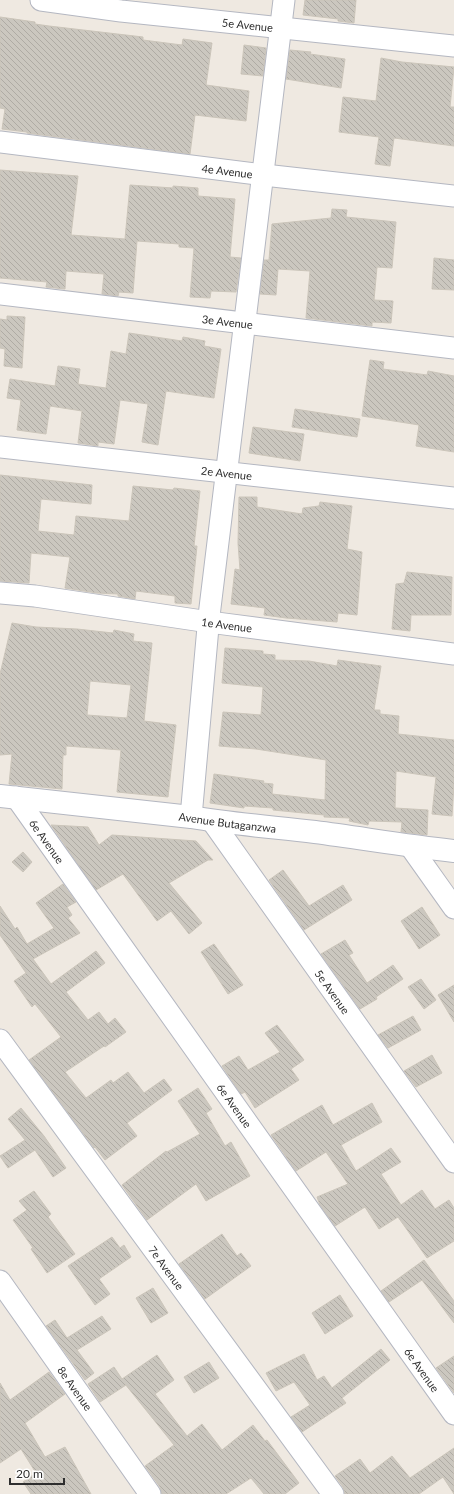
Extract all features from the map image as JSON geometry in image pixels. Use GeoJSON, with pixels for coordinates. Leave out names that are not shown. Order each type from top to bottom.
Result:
{"type":"FeatureCollection","features":[{"type":"Feature","properties":{"kind":"street","name":"5e Avenue"},"geometry":{"type":"LineString","coordinates":[[41,0],[128,12],[454,46]]}},
{"type":"Feature","properties":{"kind":"street"},"geometry":{"type":"LineString","coordinates":[[191,817],[209,622],[284,0]]}},
{"type":"Feature","properties":{"kind":"street","name":"4e Avenue"},"geometry":{"type":"LineString","coordinates":[[0,142],[264,175],[454,196]]}},
{"type":"Feature","properties":{"kind":"street","name":"3e Avenue"},"geometry":{"type":"LineString","coordinates":[[0,294],[454,348]]}},
{"type":"Feature","properties":{"kind":"street","name":"2e Avenue"},"geometry":{"type":"LineString","coordinates":[[0,447],[454,498]]}},
{"type":"Feature","properties":{"kind":"street","name":"1e Avenue"},"geometry":{"type":"LineString","coordinates":[[0,593],[35,596],[209,622],[454,654]]}},
{"type":"Feature","properties":{"kind":"street","name":"Avenue Butaganzwa"},"geometry":{"type":"LineString","coordinates":[[8,797],[315,832],[454,851]]}},
{"type":"Feature","properties":{"kind":"street","name":"6e Avenue"},"geometry":{"type":"LineString","coordinates":[[8,797],[454,1414]]}},
{"type":"Feature","properties":{"kind":"street","name":"5e Avenue"},"geometry":{"type":"LineString","coordinates":[[212,821],[454,1162]]}},
{"type":"Feature","properties":{"kind":"street"},"geometry":{"type":"LineString","coordinates":[[410,846],[454,908]]}},
{"type":"Feature","properties":{"kind":"street","name":"7e Avenue"},"geometry":{"type":"LineString","coordinates":[[0,1040],[333,1494]]}},
{"type":"Feature","properties":{"kind":"street","name":"8e Avenue"},"geometry":{"type":"LineString","coordinates":[[0,1281],[150,1494]]}},
{"type":"Feature","properties":{"kind":"building"},"geometry":{"type":"Polygon","coordinates":[[[305,0],[356,0],[354,23],[338,21],[338,19],[303,15],[305,0]]]}},
{"type":"Feature","properties":{"kind":"building"},"geometry":{"type":"Polygon","coordinates":[[[0,17],[35,22],[35,24],[49,26],[143,37],[143,40],[182,45],[183,39],[212,43],[206,85],[249,91],[246,121],[195,115],[190,154],[2,129],[5,109],[0,108],[0,17]]]}},
{"type":"Feature","properties":{"kind":"building"},"geometry":{"type":"Polygon","coordinates":[[[244,45],[266,48],[263,76],[241,74],[244,45]]]}},
{"type":"Feature","properties":{"kind":"building"},"geometry":{"type":"Polygon","coordinates":[[[290,50],[311,52],[310,54],[345,59],[341,88],[286,79],[290,50]]]}},
{"type":"Feature","properties":{"kind":"building"},"geometry":{"type":"Polygon","coordinates":[[[381,58],[402,62],[454,67],[450,107],[454,107],[454,146],[394,138],[390,166],[375,164],[379,137],[339,132],[343,97],[376,101],[381,58]]]}},
{"type":"Feature","properties":{"kind":"building"},"geometry":{"type":"Polygon","coordinates":[[[0,170],[78,176],[71,235],[125,239],[130,185],[198,188],[198,196],[235,199],[230,257],[241,258],[236,292],[211,291],[210,298],[190,297],[194,248],[179,247],[179,244],[137,241],[133,293],[119,292],[118,296],[102,294],[104,274],[66,271],[65,289],[46,287],[47,282],[0,278],[0,170]]]}},
{"type":"Feature","properties":{"kind":"building"},"geometry":{"type":"Polygon","coordinates":[[[332,209],[347,210],[346,217],[396,222],[392,268],[377,267],[374,300],[393,301],[391,323],[372,322],[372,326],[306,318],[310,271],[278,269],[276,295],[260,294],[264,260],[269,260],[272,224],[331,218],[332,209]]]}},
{"type":"Feature","properties":{"kind":"building"},"geometry":{"type":"Polygon","coordinates":[[[434,258],[454,260],[454,290],[432,289],[434,258]]]}},
{"type":"Feature","properties":{"kind":"building"},"geometry":{"type":"Polygon","coordinates":[[[7,316],[25,317],[22,368],[4,366],[5,349],[0,348],[0,319],[7,320],[7,316]]]}},
{"type":"Feature","properties":{"kind":"building"},"geometry":{"type":"Polygon","coordinates":[[[129,333],[182,341],[183,337],[205,341],[204,346],[221,349],[214,398],[166,391],[158,445],[142,442],[148,404],[120,400],[114,444],[98,442],[98,446],[78,443],[82,411],[50,406],[46,434],[17,430],[21,400],[7,398],[10,379],[55,386],[58,366],[80,369],[78,384],[106,388],[111,351],[126,354],[129,333]]]}},
{"type":"Feature","properties":{"kind":"building"},"geometry":{"type":"Polygon","coordinates":[[[370,360],[384,362],[383,369],[427,375],[428,371],[454,376],[454,452],[416,446],[419,425],[362,416],[370,360]]]}},
{"type":"Feature","properties":{"kind":"building"},"geometry":{"type":"Polygon","coordinates":[[[295,409],[360,419],[357,437],[292,427],[295,409]]]}},
{"type":"Feature","properties":{"kind":"building"},"geometry":{"type":"Polygon","coordinates":[[[253,427],[304,434],[300,461],[249,453],[253,427]]]}},
{"type":"Feature","properties":{"kind":"building"},"geometry":{"type":"Polygon","coordinates":[[[0,475],[92,485],[91,504],[41,499],[38,531],[74,535],[76,516],[129,521],[133,486],[200,491],[194,546],[197,546],[191,604],[175,603],[175,596],[136,591],[135,599],[118,596],[118,594],[97,593],[65,588],[70,557],[31,553],[29,583],[0,581],[0,475]]]}},
{"type":"Feature","properties":{"kind":"building"},"geometry":{"type":"Polygon","coordinates":[[[239,497],[257,497],[257,507],[302,514],[303,508],[319,506],[320,502],[352,506],[347,549],[362,552],[357,615],[338,613],[337,622],[286,618],[264,615],[265,608],[231,604],[235,569],[240,570],[238,543],[239,497]]]}},
{"type":"Feature","properties":{"kind":"building"},"geometry":{"type":"Polygon","coordinates":[[[407,572],[452,577],[451,615],[411,615],[410,631],[392,629],[396,584],[404,583],[407,572]]]}},
{"type":"Feature","properties":{"kind":"building"},"geometry":{"type":"Polygon","coordinates":[[[12,623],[36,627],[113,633],[114,630],[134,634],[133,641],[152,643],[144,721],[176,725],[168,797],[117,792],[121,750],[66,746],[66,755],[63,755],[62,789],[9,784],[12,754],[0,755],[0,674],[12,623]],[[90,681],[87,715],[127,718],[131,685],[90,681]]]}},
{"type":"Feature","properties":{"kind":"building"},"geometry":{"type":"Polygon","coordinates":[[[225,648],[263,651],[263,654],[275,655],[275,660],[309,661],[337,666],[338,660],[381,666],[374,710],[380,710],[380,714],[399,716],[398,734],[454,740],[452,816],[432,814],[436,777],[396,771],[395,808],[428,810],[427,835],[401,832],[402,822],[369,821],[368,825],[349,821],[350,818],[324,817],[324,815],[273,810],[273,808],[244,806],[244,808],[210,803],[214,774],[264,781],[263,783],[273,784],[272,794],[325,800],[326,760],[256,749],[219,746],[223,712],[261,715],[263,687],[222,683],[225,648]]]}},
{"type":"Feature","properties":{"kind":"building"},"geometry":{"type":"Polygon","coordinates":[[[51,825],[88,827],[99,845],[112,835],[196,841],[213,860],[208,860],[169,883],[202,923],[189,934],[171,911],[157,921],[123,874],[96,890],[51,825]]]}},
{"type":"Feature","properties":{"kind":"building"},"geometry":{"type":"Polygon","coordinates":[[[23,852],[32,862],[23,872],[12,862],[23,852]]]}},
{"type":"Feature","properties":{"kind":"building"},"geometry":{"type":"Polygon","coordinates":[[[283,870],[309,906],[343,885],[352,900],[304,930],[269,880],[283,870]]]}},
{"type":"Feature","properties":{"kind":"building"},"geometry":{"type":"Polygon","coordinates":[[[63,884],[76,902],[67,907],[72,915],[68,918],[80,933],[33,959],[51,984],[96,951],[105,963],[66,992],[88,1020],[99,1012],[108,1024],[115,1018],[126,1032],[65,1072],[86,1098],[111,1080],[113,1083],[128,1072],[144,1093],[164,1079],[172,1090],[127,1123],[137,1136],[105,1160],[95,1147],[94,1148],[29,1060],[61,1037],[35,1004],[32,1007],[14,981],[26,973],[0,935],[0,906],[15,929],[17,927],[27,944],[54,928],[36,903],[63,884]]]}},
{"type":"Feature","properties":{"kind":"building"},"geometry":{"type":"Polygon","coordinates":[[[422,907],[440,935],[419,949],[401,921],[422,907]]]}},
{"type":"Feature","properties":{"kind":"building"},"geometry":{"type":"Polygon","coordinates":[[[345,940],[353,953],[349,955],[367,983],[393,965],[403,979],[376,997],[377,999],[360,1009],[321,954],[345,940]]]}},
{"type":"Feature","properties":{"kind":"building"},"geometry":{"type":"Polygon","coordinates":[[[214,944],[243,985],[228,994],[201,952],[214,944]]]}},
{"type":"Feature","properties":{"kind":"building"},"geometry":{"type":"Polygon","coordinates":[[[421,979],[436,1000],[424,1009],[408,987],[421,979]]]}},
{"type":"Feature","properties":{"kind":"building"},"geometry":{"type":"Polygon","coordinates":[[[454,985],[454,1022],[438,995],[454,985]]]}},
{"type":"Feature","properties":{"kind":"building"},"geometry":{"type":"Polygon","coordinates":[[[413,1016],[421,1030],[388,1048],[378,1035],[413,1016]]]}},
{"type":"Feature","properties":{"kind":"building"},"geometry":{"type":"Polygon","coordinates":[[[277,1025],[304,1060],[291,1069],[299,1080],[255,1108],[245,1092],[241,1094],[222,1066],[239,1056],[248,1070],[280,1052],[265,1033],[277,1025]]]}},
{"type":"Feature","properties":{"kind":"building"},"geometry":{"type":"Polygon","coordinates":[[[432,1055],[442,1073],[416,1087],[404,1071],[432,1055]]]}},
{"type":"Feature","properties":{"kind":"building"},"geometry":{"type":"Polygon","coordinates":[[[198,1088],[212,1109],[206,1113],[225,1146],[231,1142],[250,1176],[206,1201],[196,1184],[147,1220],[122,1185],[166,1151],[167,1152],[200,1134],[178,1101],[198,1088]]]}},
{"type":"Feature","properties":{"kind":"building"},"geometry":{"type":"Polygon","coordinates":[[[372,1103],[382,1122],[341,1145],[356,1171],[391,1148],[401,1162],[381,1174],[401,1205],[422,1190],[435,1209],[449,1200],[454,1208],[454,1241],[427,1258],[398,1217],[379,1229],[365,1207],[335,1226],[320,1205],[317,1197],[348,1184],[326,1152],[296,1171],[271,1135],[322,1105],[333,1125],[372,1103]]]}},
{"type":"Feature","properties":{"kind":"building"},"geometry":{"type":"Polygon","coordinates":[[[21,1108],[44,1136],[66,1168],[53,1177],[35,1150],[8,1168],[0,1156],[25,1140],[8,1119],[21,1108]]]}},
{"type":"Feature","properties":{"kind":"building"},"geometry":{"type":"Polygon","coordinates":[[[34,1191],[51,1214],[48,1217],[75,1254],[47,1273],[31,1249],[33,1248],[13,1220],[27,1210],[19,1201],[34,1191]]]}},
{"type":"Feature","properties":{"kind":"building"},"geometry":{"type":"Polygon","coordinates":[[[222,1234],[237,1256],[241,1253],[251,1266],[205,1299],[179,1264],[222,1234]]]}},
{"type":"Feature","properties":{"kind":"building"},"geometry":{"type":"Polygon","coordinates":[[[112,1237],[120,1248],[124,1245],[131,1257],[99,1279],[110,1294],[95,1305],[68,1266],[112,1237]]]}},
{"type":"Feature","properties":{"kind":"building"},"geometry":{"type":"Polygon","coordinates":[[[424,1260],[454,1301],[454,1323],[422,1280],[389,1302],[381,1291],[424,1260]]]}},
{"type":"Feature","properties":{"kind":"building"},"geometry":{"type":"Polygon","coordinates":[[[153,1288],[168,1313],[151,1323],[136,1298],[153,1288]]]}},
{"type":"Feature","properties":{"kind":"building"},"geometry":{"type":"Polygon","coordinates":[[[340,1295],[353,1316],[325,1334],[312,1313],[340,1295]]]}},
{"type":"Feature","properties":{"kind":"building"},"geometry":{"type":"Polygon","coordinates":[[[102,1316],[111,1329],[77,1350],[94,1373],[85,1380],[46,1326],[55,1320],[67,1338],[102,1316]]]}},
{"type":"Feature","properties":{"kind":"building"},"geometry":{"type":"Polygon","coordinates":[[[381,1349],[390,1360],[342,1398],[346,1403],[302,1432],[291,1417],[310,1405],[294,1382],[276,1391],[266,1373],[304,1354],[317,1380],[324,1376],[332,1388],[381,1349]]]}},
{"type":"Feature","properties":{"kind":"building"},"geometry":{"type":"Polygon","coordinates":[[[157,1355],[174,1380],[155,1394],[187,1436],[202,1424],[222,1450],[253,1425],[265,1441],[267,1440],[299,1483],[285,1494],[264,1494],[251,1478],[226,1494],[162,1494],[160,1487],[145,1466],[174,1445],[126,1385],[100,1402],[88,1384],[114,1367],[122,1379],[157,1355]]]}},
{"type":"Feature","properties":{"kind":"building"},"geometry":{"type":"Polygon","coordinates":[[[454,1356],[454,1393],[436,1368],[454,1356]]]}},
{"type":"Feature","properties":{"kind":"building"},"geometry":{"type":"Polygon","coordinates":[[[209,1362],[219,1378],[194,1393],[184,1377],[209,1362]]]}},
{"type":"Feature","properties":{"kind":"building"},"geometry":{"type":"Polygon","coordinates":[[[49,1372],[65,1394],[25,1423],[45,1457],[65,1447],[91,1494],[31,1494],[23,1482],[36,1473],[21,1449],[0,1463],[0,1383],[10,1400],[49,1372]]]}},
{"type":"Feature","properties":{"kind":"building"},"geometry":{"type":"Polygon","coordinates":[[[454,1448],[454,1494],[443,1477],[419,1494],[345,1494],[343,1487],[335,1476],[360,1459],[370,1473],[392,1456],[410,1478],[454,1448]]]}}]}
